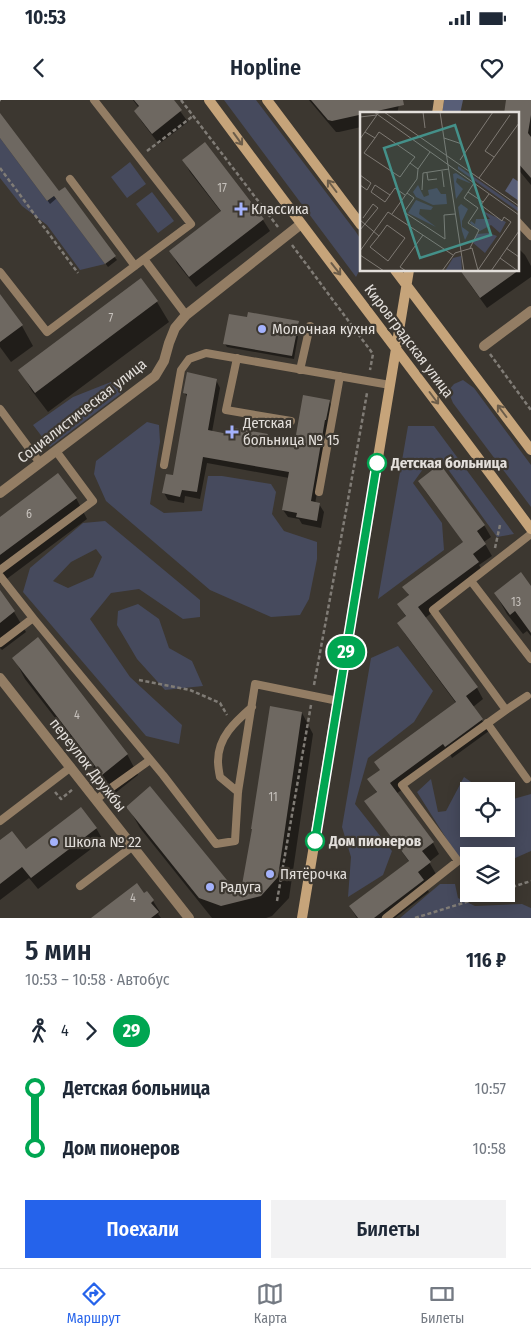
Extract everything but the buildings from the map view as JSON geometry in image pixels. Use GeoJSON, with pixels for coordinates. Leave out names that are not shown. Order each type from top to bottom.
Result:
{"type":"FeatureCollection","features":[{"type":"Feature","properties":{"kind":"main road","name":"Кировградская улица"},"geometry":{"type":"LineString","coordinates":[[209,100],[531,529]]}},
{"type":"Feature","properties":{"kind":"main road"},"geometry":{"type":"LineString","coordinates":[[266,100],[360,224]]}},
{"type":"Feature","properties":{"kind":"main road","name":"Кировградская улица"},"geometry":{"type":"LineString","coordinates":[[396,271],[531,450]]}},
{"type":"Feature","properties":{"kind":"main road"},"geometry":{"type":"LineString","coordinates":[[302,918],[409,271]]}},
{"type":"Feature","properties":{"kind":"street","name":"Социалистическая улица"},"geometry":{"type":"LineString","coordinates":[[0,493],[155,376],[164,361],[175,328],[186,315],[301,224]]}},
{"type":"Feature","properties":{"kind":"street"},"geometry":{"type":"LineString","coordinates":[[484,346],[531,311]]}},
{"type":"Feature","properties":{"kind":"street","name":"переулок Дружбы"},"geometry":{"type":"LineString","coordinates":[[0,678],[190,918]]}},
{"type":"Feature","properties":{"kind":"lane"},"geometry":{"type":"LineString","coordinates":[[0,272],[47,332],[191,224],[94,100]]}},
{"type":"Feature","properties":{"kind":"lane"},"geometry":{"type":"LineString","coordinates":[[70,179],[135,266]]}},
{"type":"Feature","properties":{"kind":"lane"},"geometry":{"type":"LineString","coordinates":[[518,222],[531,236]]}},
{"type":"Feature","properties":{"kind":"lane"},"geometry":{"type":"LineString","coordinates":[[144,259],[186,315]]}},
{"type":"Feature","properties":{"kind":"lane"},"geometry":{"type":"LineString","coordinates":[[300,370],[310,326]]}},
{"type":"Feature","properties":{"kind":"lane"},"geometry":{"type":"LineString","coordinates":[[164,465],[181,370],[189,359],[206,353],[390,385]]}},
{"type":"Feature","properties":{"kind":"lane"},"geometry":{"type":"LineString","coordinates":[[237,358],[226,410],[291,422]]}},
{"type":"Feature","properties":{"kind":"lane"},"geometry":{"type":"LineString","coordinates":[[319,492],[340,376]]}},
{"type":"Feature","properties":{"kind":"lane"},"geometry":{"type":"LineString","coordinates":[[0,409],[40,463]]}},
{"type":"Feature","properties":{"kind":"lane"},"geometry":{"type":"LineString","coordinates":[[0,570],[92,501],[56,451]]}},
{"type":"Feature","properties":{"kind":"lane"},"geometry":{"type":"LineString","coordinates":[[506,710],[433,610],[531,534]]}},
{"type":"Feature","properties":{"kind":"lane"},"geometry":{"type":"LineString","coordinates":[[0,576],[216,844],[235,841],[238,792],[255,684],[338,701]]}},
{"type":"Feature","properties":{"kind":"lane"},"geometry":{"type":"LineString","coordinates":[[471,581],[531,659]]}},
{"type":"Feature","properties":{"kind":"lane"},"geometry":{"type":"LineString","coordinates":[[0,643],[33,618]]}},
{"type":"Feature","properties":{"kind":"lane"},"geometry":{"type":"LineString","coordinates":[[386,918],[458,861],[402,785],[506,710],[530,697]]}},
{"type":"Feature","properties":{"kind":"lane"},"geometry":{"type":"LineString","coordinates":[[238,792],[220,777],[218,760],[220,742],[232,725],[252,708]]}},
{"type":"Feature","properties":{"kind":"lane"},"geometry":{"type":"LineString","coordinates":[[488,723],[527,779]]}},
{"type":"Feature","properties":{"kind":"lane"},"geometry":{"type":"LineString","coordinates":[[96,800],[150,760]]}},
{"type":"Feature","properties":{"kind":"lane"},"geometry":{"type":"LineString","coordinates":[[0,821],[71,768]]}},
{"type":"Feature","properties":{"kind":"lane"},"geometry":{"type":"LineString","coordinates":[[80,886],[133,846]]}},
{"type":"Feature","properties":{"kind":"path"},"geometry":{"type":"LineString","coordinates":[[181,100],[373,354],[356,460],[346,506],[277,901]]}},
{"type":"Feature","properties":{"kind":"path"},"geometry":{"type":"LineString","coordinates":[[139,158],[193,116]]}},
{"type":"Feature","properties":{"kind":"path"},"geometry":{"type":"LineString","coordinates":[[0,168],[78,273]]}},
{"type":"Feature","properties":{"kind":"path"},"geometry":{"type":"LineString","coordinates":[[484,346],[531,410]]}},
{"type":"Feature","properties":{"kind":"path"},"geometry":{"type":"LineString","coordinates":[[491,565],[500,525]]}},
{"type":"Feature","properties":{"kind":"path"},"geometry":{"type":"LineString","coordinates":[[139,680],[190,690],[220,703],[232,725]]}},
{"type":"Feature","properties":{"kind":"path"},"geometry":{"type":"LineString","coordinates":[[49,784],[61,799],[82,782]]}},
{"type":"Feature","properties":{"kind":"path"},"geometry":{"type":"LineString","coordinates":[[515,886],[531,881]]}},
{"type":"Feature","properties":{"kind":"path"},"geometry":{"type":"LineString","coordinates":[[415,918],[466,902]]}},
{"type":"Feature","properties":{"kind":"shaded area"},"geometry":{"type":"Polygon","coordinates":[[[224,100],[256,100],[356,232],[360,238],[360,269],[356,277],[224,100]]]}},
{"type":"Feature","properties":{"kind":"shaded area"},"geometry":{"type":"Polygon","coordinates":[[[444,100],[463,100],[460,112],[442,112],[444,100]]]}},
{"type":"Feature","properties":{"kind":"shaded area"},"geometry":{"type":"Polygon","coordinates":[[[0,138],[47,201],[54,196],[105,264],[80,270],[47,225],[22,206],[0,178],[0,138]]]}},
{"type":"Feature","properties":{"kind":"shaded area"},"geometry":{"type":"Polygon","coordinates":[[[130,162],[146,184],[127,198],[111,177],[130,162]]]}},
{"type":"Feature","properties":{"kind":"shaded area"},"geometry":{"type":"Polygon","coordinates":[[[152,192],[174,221],[158,233],[136,204],[152,192]]]}},
{"type":"Feature","properties":{"kind":"shaded area"},"geometry":{"type":"Polygon","coordinates":[[[116,380],[123,392],[50,447],[33,425],[73,397],[116,380]]]}},
{"type":"Feature","properties":{"kind":"shaded area"},"geometry":{"type":"Polygon","coordinates":[[[463,380],[474,388],[531,465],[531,507],[453,403],[448,391],[454,384],[463,380]]]}},
{"type":"Feature","properties":{"kind":"shaded area"},"geometry":{"type":"Polygon","coordinates":[[[147,422],[159,425],[160,442],[150,504],[164,513],[202,511],[208,476],[222,476],[271,484],[276,492],[272,514],[284,531],[317,542],[317,559],[309,599],[300,615],[271,617],[210,590],[106,501],[94,474],[96,461],[147,422]]]}},
{"type":"Feature","properties":{"kind":"shaded area"},"geometry":{"type":"Polygon","coordinates":[[[408,426],[434,426],[514,534],[497,537],[442,461],[428,462],[413,483],[442,523],[444,550],[378,599],[408,426]]]}},
{"type":"Feature","properties":{"kind":"shaded area"},"geometry":{"type":"Polygon","coordinates":[[[105,521],[200,600],[200,617],[183,619],[139,589],[111,593],[90,619],[130,677],[182,725],[179,744],[146,736],[23,592],[30,568],[83,523],[105,521]],[[96,549],[71,562],[53,581],[68,588],[93,577],[102,557],[96,549]]]}},
{"type":"Feature","properties":{"kind":"shaded area"},"geometry":{"type":"Polygon","coordinates":[[[138,604],[159,619],[169,648],[192,661],[203,686],[165,690],[137,659],[117,625],[118,611],[138,604]]]}},
{"type":"Feature","properties":{"kind":"shaded area"},"geometry":{"type":"Polygon","coordinates":[[[398,646],[433,691],[414,722],[368,758],[355,804],[392,851],[383,875],[348,897],[351,857],[342,827],[371,658],[398,646]]]}},
{"type":"Feature","properties":{"kind":"shaded area"},"geometry":{"type":"Polygon","coordinates":[[[464,777],[471,782],[461,782],[464,777]]]}},
{"type":"Feature","properties":{"kind":"shaded area"},"geometry":{"type":"Polygon","coordinates":[[[431,779],[438,812],[446,811],[460,785],[460,837],[515,837],[515,798],[531,794],[531,851],[515,858],[515,847],[460,847],[460,860],[417,792],[431,779]]]}},
{"type":"Feature","properties":{"kind":"shaded area"},"geometry":{"type":"Polygon","coordinates":[[[440,884],[455,884],[460,902],[466,902],[475,906],[522,904],[531,908],[531,918],[400,918],[440,884]]]}},
{"type":"Feature","properties":{"kind":"bus line","name":"29"},"geometry":{"type":"LineString","coordinates":[[315,841],[377,463]]}},
{"type":"Feature","properties":{"kind":"place","name":"Классика"},"geometry":{"type":"Point","coordinates":[241,209]}},
{"type":"Feature","properties":{"kind":"place","name":"Молочная кухня"},"geometry":{"type":"Point","coordinates":[262,329]}},
{"type":"Feature","properties":{"kind":"place","name":"Детская больница № 15"},"geometry":{"type":"Point","coordinates":[232,432]}},
{"type":"Feature","properties":{"kind":"place","name":"Детская больница"},"geometry":{"type":"Point","coordinates":[377,463]}},
{"type":"Feature","properties":{"kind":"place","name":"Дом пионеров"},"geometry":{"type":"Point","coordinates":[315,841]}},
{"type":"Feature","properties":{"kind":"place","name":"Школа № 22"},"geometry":{"type":"Point","coordinates":[54,842]}},
{"type":"Feature","properties":{"kind":"place","name":"Пятёрочка"},"geometry":{"type":"Point","coordinates":[270,874]}},
{"type":"Feature","properties":{"kind":"place","name":"Радуга"},"geometry":{"type":"Point","coordinates":[210,887]}}]}
